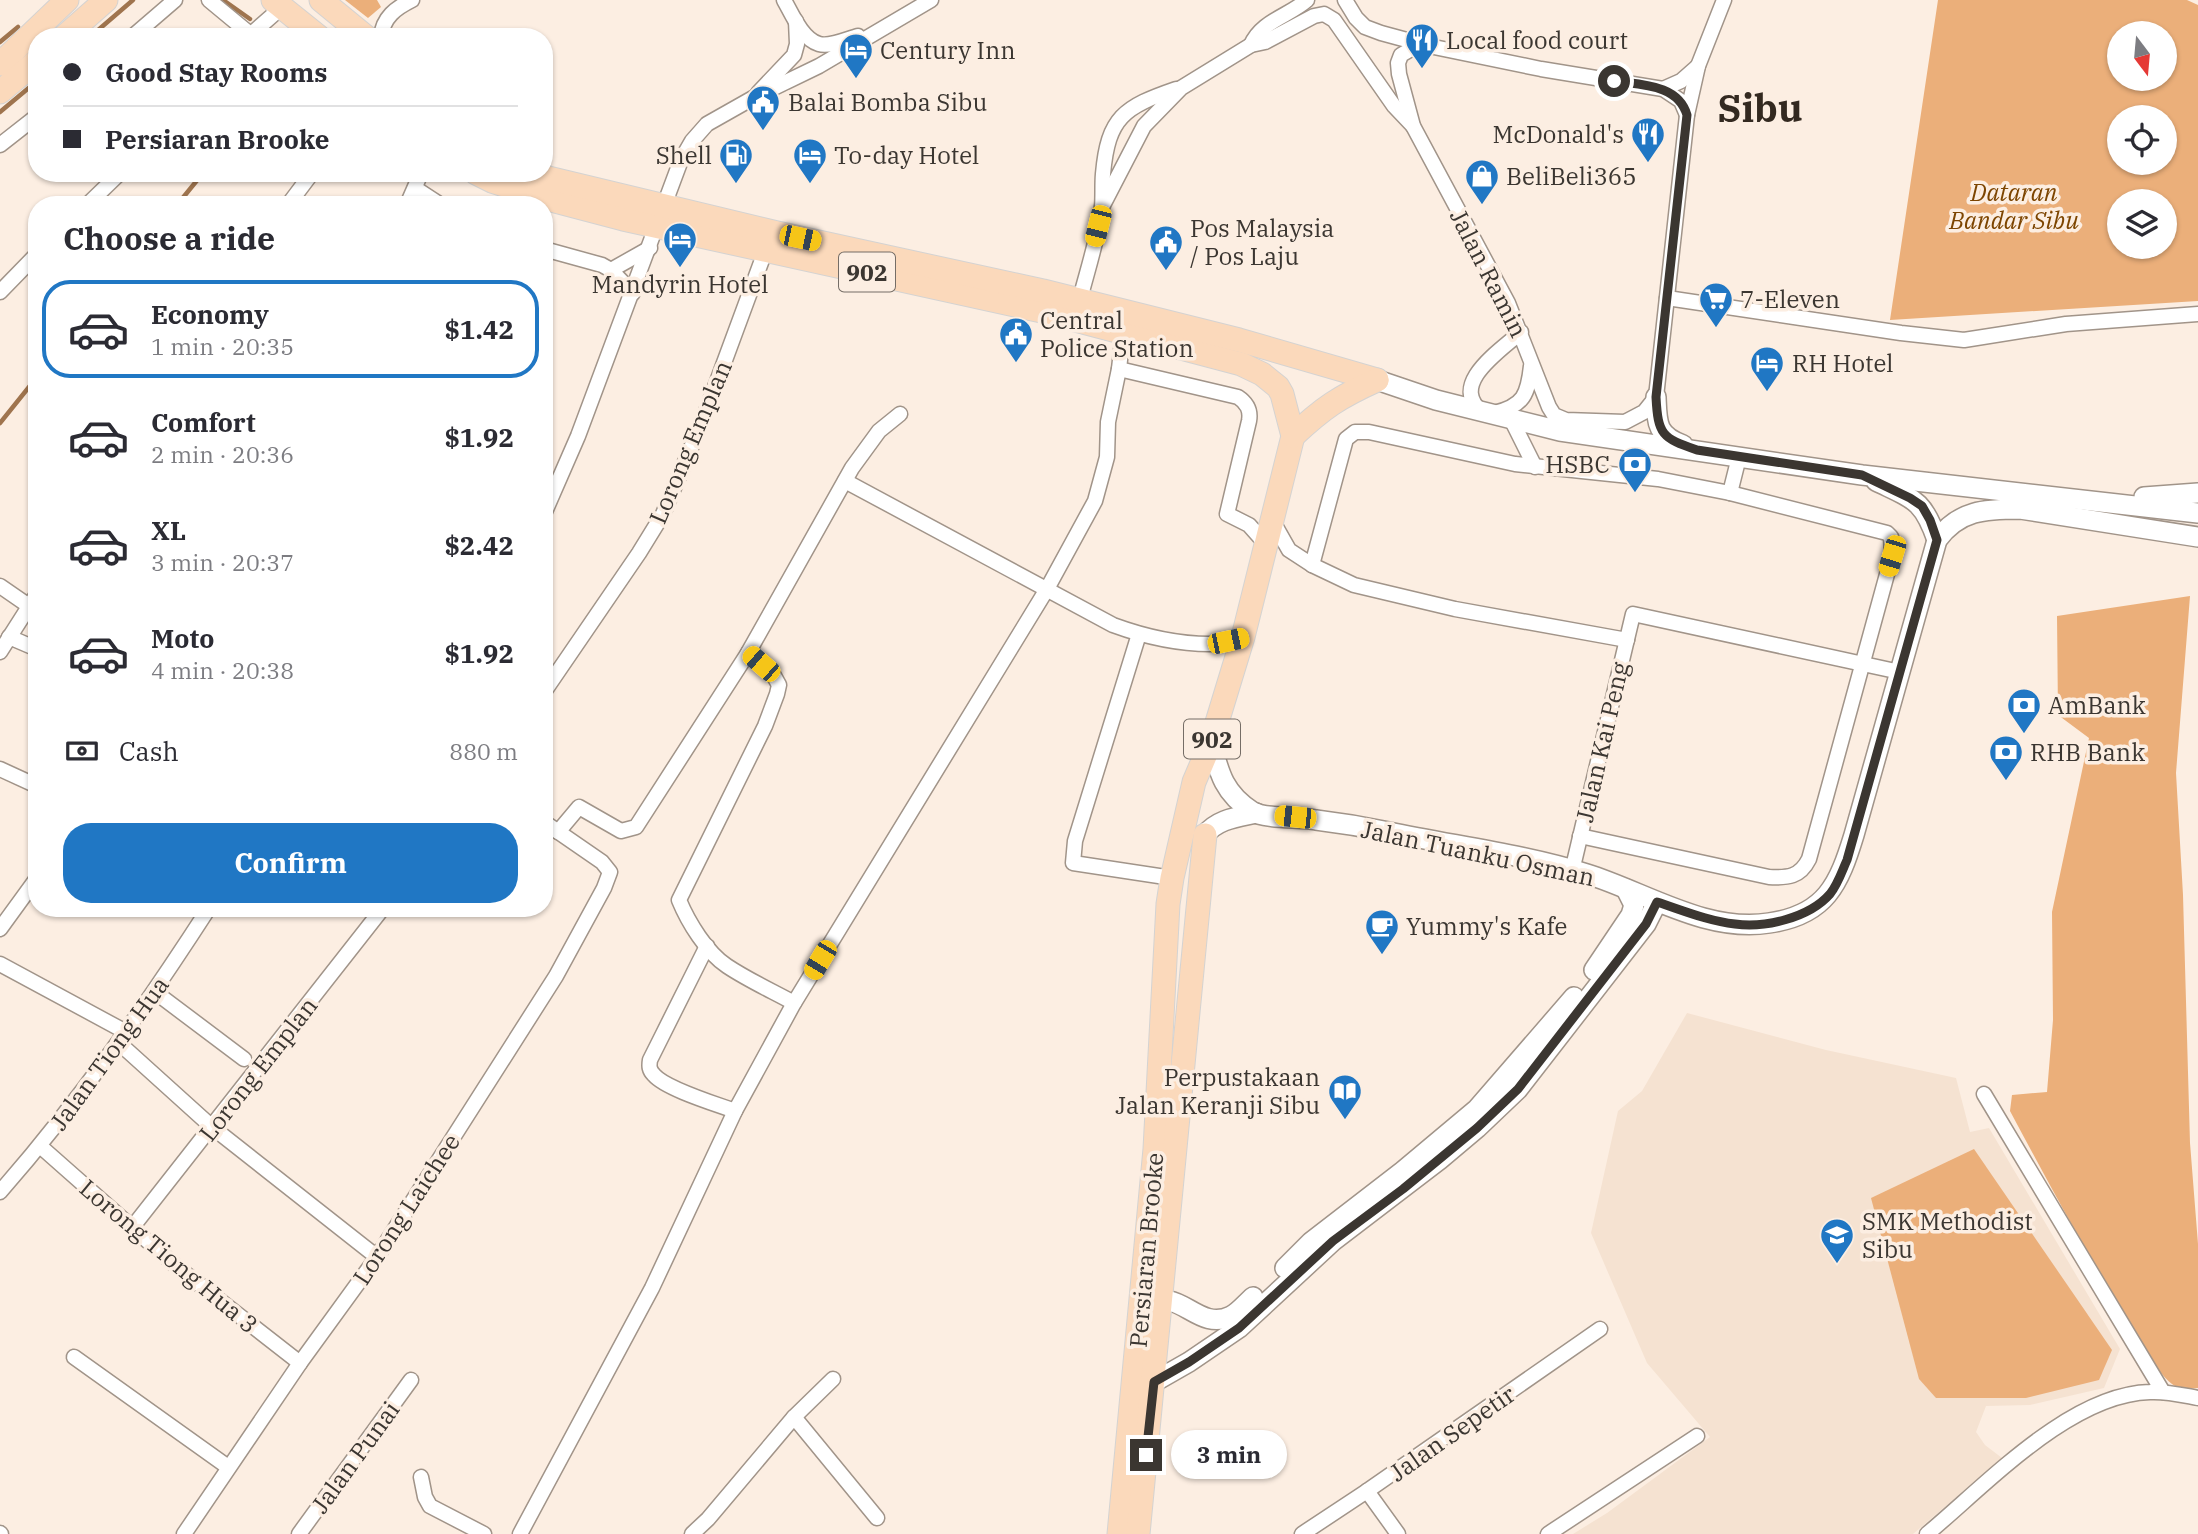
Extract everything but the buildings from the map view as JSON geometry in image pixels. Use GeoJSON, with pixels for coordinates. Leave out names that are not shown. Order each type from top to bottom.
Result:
{"type":"FeatureCollection","features":[{"type":"Feature","properties":{"kind":"main road"},"geometry":{"type":"LineString","coordinates":[[38,28],[67,0]]}},
{"type":"Feature","properties":{"kind":"main road"},"geometry":{"type":"LineString","coordinates":[[75,28],[106,0]]}},
{"type":"Feature","properties":{"kind":"main road"},"geometry":{"type":"LineString","coordinates":[[321,0],[355,28]]}},
{"type":"Feature","properties":{"kind":"main road"},"geometry":{"type":"LineString","coordinates":[[278,3],[308,28]]}},
{"type":"Feature","properties":{"kind":"main road"},"geometry":{"type":"LineString","coordinates":[[0,64],[28,37]]}},
{"type":"Feature","properties":{"kind":"main road"},"geometry":{"type":"LineString","coordinates":[[0,92],[28,69]]}},
{"type":"Feature","properties":{"kind":"main road","name":"Persiaran Brooke"},"geometry":{"type":"LineString","coordinates":[[553,180],[656,230],[1077,310],[1123,333],[1241,364],[1262,374],[1282,394],[1293,436],[1243,638],[1211,742],[1195,782],[1168,904],[1150,1306],[1154,1382],[1138,1534]]}},
{"type":"Feature","properties":{"kind":"main road","name":"Persiaran Brooke"},"geometry":{"type":"LineString","coordinates":[[494,182],[526,196]]}},
{"type":"Feature","properties":{"kind":"main road","name":"Persiaran Brooke"},"geometry":{"type":"LineString","coordinates":[[553,207],[656,230],[1239,341],[1377,380]]}},
{"type":"Feature","properties":{"kind":"main road"},"geometry":{"type":"LineString","coordinates":[[1293,436],[1340,397],[1377,380]]}},
{"type":"Feature","properties":{"kind":"main road","name":"Persiaran Brooke"},"geometry":{"type":"LineString","coordinates":[[1119,1534],[1150,1306],[1205,835]]}},
{"type":"Feature","properties":{"kind":"street"},"geometry":{"type":"LineString","coordinates":[[142,28],[175,0]]}},
{"type":"Feature","properties":{"kind":"street"},"geometry":{"type":"LineString","coordinates":[[209,0],[241,28]]}},
{"type":"Feature","properties":{"kind":"street"},"geometry":{"type":"LineString","coordinates":[[382,28],[393,4],[412,0]]}},
{"type":"Feature","properties":{"kind":"street"},"geometry":{"type":"LineString","coordinates":[[784,0],[811,40],[819,44],[875,32]]}},
{"type":"Feature","properties":{"kind":"street"},"geometry":{"type":"LineString","coordinates":[[553,493],[633,293],[681,160],[692,141],[707,124],[819,66],[931,0]]}},
{"type":"Feature","properties":{"kind":"street"},"geometry":{"type":"LineString","coordinates":[[1251,45],[1254,36],[1263,28],[1307,0]]}},
{"type":"Feature","properties":{"kind":"street"},"geometry":{"type":"LineString","coordinates":[[1345,0],[1364,27],[1429,46],[1541,69],[1663,89],[1681,101],[1687,115]]}},
{"type":"Feature","properties":{"kind":"street"},"geometry":{"type":"LineString","coordinates":[[1697,450],[1671,441],[1663,435],[1658,422],[1656,397],[1687,115],[1698,66],[1724,0]]}},
{"type":"Feature","properties":{"kind":"street"},"geometry":{"type":"LineString","coordinates":[[255,28],[278,3]]}},
{"type":"Feature","properties":{"kind":"street"},"geometry":{"type":"LineString","coordinates":[[1077,310],[1102,207],[1105,156],[1115,124],[1129,108],[1181,88],[1251,45],[1265,43],[1314,16],[1324,14],[1334,20],[1394,106],[1413,126]]}},
{"type":"Feature","properties":{"kind":"street"},"geometry":{"type":"LineString","coordinates":[[753,98],[794,55],[797,44],[796,21]]}},
{"type":"Feature","properties":{"kind":"street","name":"Jalan Ramin"},"geometry":{"type":"LineString","coordinates":[[1429,46],[1413,48],[1401,55],[1398,63],[1413,126],[1508,303],[1554,415],[1566,421],[1625,422],[1644,411],[1656,397]]}},
{"type":"Feature","properties":{"kind":"street"},"geometry":{"type":"LineString","coordinates":[[1663,89],[1681,81],[1698,66]]}},
{"type":"Feature","properties":{"kind":"street"},"geometry":{"type":"LineString","coordinates":[[1102,207],[1124,160],[1144,127],[1181,88]]}},
{"type":"Feature","properties":{"kind":"street"},"geometry":{"type":"LineString","coordinates":[[0,145],[28,123]]}},
{"type":"Feature","properties":{"kind":"street"},"geometry":{"type":"LineString","coordinates":[[96,196],[111,182]]}},
{"type":"Feature","properties":{"kind":"street"},"geometry":{"type":"LineString","coordinates":[[411,196],[417,182]]}},
{"type":"Feature","properties":{"kind":"street"},"geometry":{"type":"LineString","coordinates":[[415,188],[427,196]]}},
{"type":"Feature","properties":{"kind":"street"},"geometry":{"type":"LineString","coordinates":[[611,270],[656,230]]}},
{"type":"Feature","properties":{"kind":"street","name":"Lorong Emplan"},"geometry":{"type":"LineString","coordinates":[[553,679],[663,514],[705,416],[766,249]]}},
{"type":"Feature","properties":{"kind":"street"},"geometry":{"type":"LineString","coordinates":[[553,251],[611,270],[633,293]]}},
{"type":"Feature","properties":{"kind":"street"},"geometry":{"type":"LineString","coordinates":[[0,292],[28,263]]}},
{"type":"Feature","properties":{"kind":"street"},"geometry":{"type":"LineString","coordinates":[[1667,298],[1901,334],[1964,340],[2066,324],[2198,314]]}},
{"type":"Feature","properties":{"kind":"street"},"geometry":{"type":"LineString","coordinates":[[1521,332],[1475,375],[1472,380],[1472,402],[1486,413],[1510,410],[1522,400],[1529,388],[1532,361]]}},
{"type":"Feature","properties":{"kind":"street"},"geometry":{"type":"LineString","coordinates":[[520,1534],[653,1288],[735,1111],[794,1003],[1046,589],[1095,501],[1107,457],[1108,422],[1123,333]]}},
{"type":"Feature","properties":{"kind":"street"},"geometry":{"type":"LineString","coordinates":[[1119,369],[1243,400],[1249,408],[1249,421],[1227,514],[1249,525],[1265,543]]}},
{"type":"Feature","properties":{"kind":"street"},"geometry":{"type":"LineString","coordinates":[[1377,380],[1436,401],[1560,431],[1862,475],[2198,513]]}},
{"type":"Feature","properties":{"kind":"street"},"geometry":{"type":"LineString","coordinates":[[553,828],[558,832],[579,807],[621,831],[636,827],[748,653],[845,481],[879,431],[900,414]]}},
{"type":"Feature","properties":{"kind":"street"},"geometry":{"type":"LineString","coordinates":[[1511,419],[1535,467]]}},
{"type":"Feature","properties":{"kind":"street"},"geometry":{"type":"LineString","coordinates":[[1311,565],[1346,439],[1349,434],[1369,432],[1535,467],[1657,479],[1730,493],[1887,533],[1891,537],[1892,556],[1809,859],[1802,870],[1788,878],[1769,877],[1580,836]]}},
{"type":"Feature","properties":{"kind":"street"},"geometry":{"type":"LineString","coordinates":[[1730,493],[1740,457]]}},
{"type":"Feature","properties":{"kind":"street"},"geometry":{"type":"LineString","coordinates":[[1862,475],[1922,506],[1937,540],[1957,520],[1991,509],[2020,509],[2198,537]]}},
{"type":"Feature","properties":{"kind":"street"},"geometry":{"type":"LineString","coordinates":[[845,481],[1113,625],[1139,634],[1213,644],[1243,638]]}},
{"type":"Feature","properties":{"kind":"street"},"geometry":{"type":"LineString","coordinates":[[2080,499],[2198,493]]}},
{"type":"Feature","properties":{"kind":"street"},"geometry":{"type":"LineString","coordinates":[[1271,519],[1289,550],[1311,565],[1354,585],[1455,609],[1627,640]]}},
{"type":"Feature","properties":{"kind":"street"},"geometry":{"type":"LineString","coordinates":[[2146,529],[2190,541],[2198,547]]}},
{"type":"Feature","properties":{"kind":"street","name":"Jalan Tuanku Osman"},"geometry":{"type":"LineString","coordinates":[[1256,814],[1361,827],[1525,858],[1572,870],[1703,917],[1738,925],[1770,923],[1798,915],[1830,894],[1847,860],[1937,540]]}},
{"type":"Feature","properties":{"kind":"street"},"geometry":{"type":"LineString","coordinates":[[0,586],[28,598]]}},
{"type":"Feature","properties":{"kind":"street"},"geometry":{"type":"LineString","coordinates":[[0,652],[28,608]]}},
{"type":"Feature","properties":{"kind":"street","name":"Jalan Kai Peng"},"geometry":{"type":"LineString","coordinates":[[1572,870],[1633,614],[1861,665]]}},
{"type":"Feature","properties":{"kind":"street"},"geometry":{"type":"LineString","coordinates":[[1139,634],[1074,841],[1073,863],[1172,878]]}},
{"type":"Feature","properties":{"kind":"street"},"geometry":{"type":"LineString","coordinates":[[9,637],[28,645]]}},
{"type":"Feature","properties":{"kind":"street"},"geometry":{"type":"LineString","coordinates":[[748,653],[774,676],[779,685],[777,694],[765,726],[679,896],[682,907],[707,946],[726,966],[794,1003]]}},
{"type":"Feature","properties":{"kind":"street"},"geometry":{"type":"LineString","coordinates":[[1861,665],[1900,672]]}},
{"type":"Feature","properties":{"kind":"street"},"geometry":{"type":"LineString","coordinates":[[1211,742],[1220,777],[1229,792],[1256,814]]}},
{"type":"Feature","properties":{"kind":"street"},"geometry":{"type":"LineString","coordinates":[[0,769],[28,782]]}},
{"type":"Feature","properties":{"kind":"street"},"geometry":{"type":"LineString","coordinates":[[1205,835],[1209,829],[1221,822],[1256,814]]}},
{"type":"Feature","properties":{"kind":"street","name":"Lorong Laichee"},"geometry":{"type":"LineString","coordinates":[[184,1534],[300,1363],[377,1257],[556,976],[604,888],[610,872],[602,862],[558,832]]}},
{"type":"Feature","properties":{"kind":"street"},"geometry":{"type":"LineString","coordinates":[[1150,1306],[1172,1300],[1205,1319],[1218,1320],[1233,1315],[1311,1242],[1403,1171],[1477,1109],[1577,993],[1631,915],[1634,905],[1626,889]]}},
{"type":"Feature","properties":{"kind":"street"},"geometry":{"type":"LineString","coordinates":[[0,929],[28,890]]}},
{"type":"Feature","properties":{"kind":"street"},"geometry":{"type":"LineString","coordinates":[[1154,1382],[1239,1328],[1333,1241],[1403,1189],[1477,1128],[1518,1089],[1646,924],[1657,902]]}},
{"type":"Feature","properties":{"kind":"street","name":"Jalan Tiong Hua"},"geometry":{"type":"LineString","coordinates":[[0,1192],[40,1146],[122,1037],[155,992],[203,917]]}},
{"type":"Feature","properties":{"kind":"street","name":"Lorong Emplan"},"geometry":{"type":"LineString","coordinates":[[131,1229],[376,917]]}},
{"type":"Feature","properties":{"kind":"street"},"geometry":{"type":"LineString","coordinates":[[707,946],[650,1060],[650,1069],[660,1081],[735,1111]]}},
{"type":"Feature","properties":{"kind":"street"},"geometry":{"type":"LineString","coordinates":[[0,964],[122,1037],[212,1127],[377,1257]]}},
{"type":"Feature","properties":{"kind":"street"},"geometry":{"type":"LineString","coordinates":[[155,992],[244,1059]]}},
{"type":"Feature","properties":{"kind":"street"},"geometry":{"type":"LineString","coordinates":[[1508,1073],[1539,1046],[1544,1044],[1551,1047]]}},
{"type":"Feature","properties":{"kind":"street"},"geometry":{"type":"LineString","coordinates":[[1984,1094],[2163,1392]]}},
{"type":"Feature","properties":{"kind":"street","name":"Lorong Tiong Hua 3"},"geometry":{"type":"LineString","coordinates":[[40,1146],[131,1229],[300,1363]]}},
{"type":"Feature","properties":{"kind":"street"},"geometry":{"type":"LineString","coordinates":[[1205,1319],[1211,1347]]}},
{"type":"Feature","properties":{"kind":"street","name":"Jalan Sepetir"},"geometry":{"type":"LineString","coordinates":[[1302,1534],[1600,1329]]}},
{"type":"Feature","properties":{"kind":"street"},"geometry":{"type":"LineString","coordinates":[[74,1357],[228,1467]]}},
{"type":"Feature","properties":{"kind":"street"},"geometry":{"type":"LineString","coordinates":[[692,1534],[794,1417],[833,1379]]}},
{"type":"Feature","properties":{"kind":"street","name":"Jalan Punai"},"geometry":{"type":"LineString","coordinates":[[299,1534],[411,1380]]}},
{"type":"Feature","properties":{"kind":"street"},"geometry":{"type":"LineString","coordinates":[[1927,1534],[2045,1434],[2087,1409],[2113,1399],[2148,1392],[2198,1398]]}},
{"type":"Feature","properties":{"kind":"street"},"geometry":{"type":"LineString","coordinates":[[794,1417],[877,1518]]}},
{"type":"Feature","properties":{"kind":"street"},"geometry":{"type":"LineString","coordinates":[[1548,1534],[1697,1436]]}},
{"type":"Feature","properties":{"kind":"street"},"geometry":{"type":"LineString","coordinates":[[421,1477],[425,1497],[430,1506],[484,1534]]}},
{"type":"Feature","properties":{"kind":"street"},"geometry":{"type":"LineString","coordinates":[[1367,1491],[1398,1534]]}},
{"type":"Feature","properties":{"kind":"shaded area","name":"SMK Methodist Sibu"},"geometry":{"type":"Polygon","coordinates":[[[1687,1013],[1826,1050],[1956,1078],[1970,1132],[1989,1128],[2120,1349],[2104,1388],[2030,1405],[1986,1406],[1976,1432],[1985,1445],[2002,1458],[1913,1534],[1573,1534],[1607,1513],[1710,1437],[1647,1363],[1591,1233],[1618,1111],[1642,1091],[1687,1013]]]}},
{"type":"Feature","properties":{"kind":"green space"},"geometry":{"type":"Polygon","coordinates":[[[345,0],[377,0],[381,7],[368,18],[345,0]]]}},
{"type":"Feature","properties":{"kind":"green space","name":"Dataran Bandar Sibu"},"geometry":{"type":"Polygon","coordinates":[[[1938,0],[2187,0],[2198,5],[2198,301],[1890,320],[1938,0]]]}},
{"type":"Feature","properties":{"kind":"green space"},"geometry":{"type":"Polygon","coordinates":[[[2190,596],[2176,773],[2183,895],[2190,1143],[2198,1244],[2198,1388],[2188,1389],[2172,1384],[2146,1351],[2079,1239],[2010,1111],[2012,1095],[2047,1092],[2053,1020],[2052,912],[2089,738],[2058,715],[2057,616],[2190,596]]]}},
{"type":"Feature","properties":{"kind":"green space"},"geometry":{"type":"Polygon","coordinates":[[[1974,1149],[2112,1350],[2099,1380],[2026,1398],[1936,1398],[1919,1379],[1871,1198],[1974,1149]]]}},
{"type":"Feature","properties":{"kind":"waterway"},"geometry":{"type":"LineString","coordinates":[[100,28],[133,0]]}},
{"type":"Feature","properties":{"kind":"waterway"},"geometry":{"type":"LineString","coordinates":[[223,0],[250,19]]}},
{"type":"Feature","properties":{"kind":"waterway"},"geometry":{"type":"LineString","coordinates":[[0,42],[18,27]]}},
{"type":"Feature","properties":{"kind":"waterway"},"geometry":{"type":"LineString","coordinates":[[0,112],[28,89]]}},
{"type":"Feature","properties":{"kind":"waterway"},"geometry":{"type":"LineString","coordinates":[[184,196],[196,182]]}},
{"type":"Feature","properties":{"kind":"waterway"},"geometry":{"type":"LineString","coordinates":[[0,423],[28,388]]}},
{"type":"Feature","properties":{"kind":"place","name":"Local food court"},"geometry":{"type":"Point","coordinates":[1422,70]}},
{"type":"Feature","properties":{"kind":"place","name":"Century Inn"},"geometry":{"type":"Point","coordinates":[856,80]}},
{"type":"Feature","properties":{"kind":"place","name":"Balai Bomba Sibu"},"geometry":{"type":"Point","coordinates":[763,132]}},
{"type":"Feature","properties":{"kind":"place","name":"McDonald's"},"geometry":{"type":"Point","coordinates":[1648,164]}},
{"type":"Feature","properties":{"kind":"place","name":"Shell"},"geometry":{"type":"Point","coordinates":[736,185]}},
{"type":"Feature","properties":{"kind":"place","name":"To-day Hotel"},"geometry":{"type":"Point","coordinates":[810,185]}},
{"type":"Feature","properties":{"kind":"place","name":"BeliBeli365"},"geometry":{"type":"Point","coordinates":[1482,206]}},
{"type":"Feature","properties":{"kind":"place","name":"Mandyrin Hotel"},"geometry":{"type":"Point","coordinates":[680,269]}},
{"type":"Feature","properties":{"kind":"place","name":"Pos Malaysia / Pos Laju"},"geometry":{"type":"Point","coordinates":[1166,272]}},
{"type":"Feature","properties":{"kind":"place","name":"7-Eleven"},"geometry":{"type":"Point","coordinates":[1716,329]}},
{"type":"Feature","properties":{"kind":"place","name":"Central Police Station"},"geometry":{"type":"Point","coordinates":[1016,364]}},
{"type":"Feature","properties":{"kind":"place","name":"RH Hotel"},"geometry":{"type":"Point","coordinates":[1767,393]}},
{"type":"Feature","properties":{"kind":"place","name":"HSBC"},"geometry":{"type":"Point","coordinates":[1635,494]}},
{"type":"Feature","properties":{"kind":"place","name":"AmBank"},"geometry":{"type":"Point","coordinates":[2024,735]}},
{"type":"Feature","properties":{"kind":"place","name":"RHB Bank"},"geometry":{"type":"Point","coordinates":[2006,782]}},
{"type":"Feature","properties":{"kind":"place","name":"Yummy's Kafe"},"geometry":{"type":"Point","coordinates":[1382,956]}},
{"type":"Feature","properties":{"kind":"place","name":"Perpustakaan Jalan Keranji Sibu"},"geometry":{"type":"Point","coordinates":[1345,1121]}},
{"type":"Feature","properties":{"kind":"place","name":"SMK Methodist Sibu"},"geometry":{"type":"Point","coordinates":[1837,1265]}},
{"type":"Feature","properties":{"kind":"district","name":"Sibu"},"geometry":{"type":"Point","coordinates":[1760,107]}},
{"type":"Feature","properties":{"kind":"route"},"geometry":{"type":"LineString","coordinates":[[1146,1455],[1154,1382],[1239,1328],[1333,1241],[1403,1189],[1496,1111],[1518,1089],[1646,924],[1657,902],[1738,925],[1770,923],[1798,915],[1830,894],[1847,860],[1937,540],[1922,506],[1862,475],[1697,450],[1671,441],[1663,435],[1658,422],[1656,397],[1687,115],[1681,101],[1663,89],[1614,81]]}}]}
